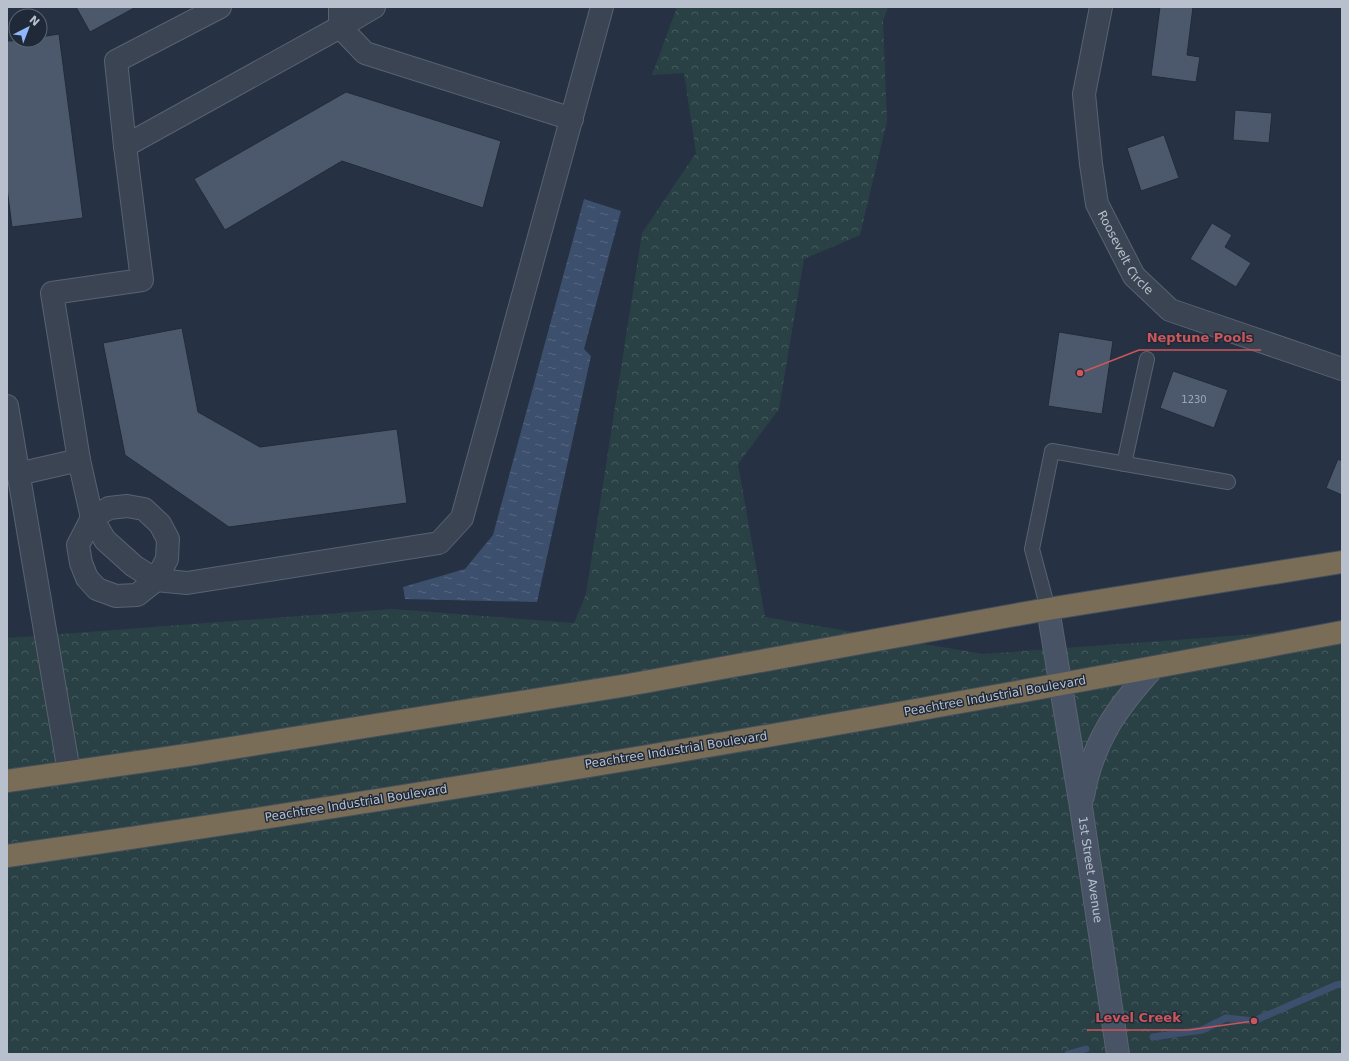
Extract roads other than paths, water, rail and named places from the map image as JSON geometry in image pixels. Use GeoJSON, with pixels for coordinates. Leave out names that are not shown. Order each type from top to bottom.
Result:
{"type":"FeatureCollection","features":[{"type":"Feature","properties":{"kind":"highway"},"geometry":{"type":"LineString","coordinates":[[7,781],[202,753],[628,686],[1048,609],[1342,562]]}},
{"type":"Feature","properties":{"kind":"highway","name":"Peachtree Industrial Boulevard"},"geometry":{"type":"LineString","coordinates":[[7,856],[212,826],[1061,685],[1342,632]]}},
{"type":"Feature","properties":{"kind":"street"},"geometry":{"type":"LineString","coordinates":[[220,7],[116,61],[142,280],[52,293],[79,460],[92,518],[105,540],[134,566],[156,580],[187,583],[439,543],[462,518],[602,7]]}},
{"type":"Feature","properties":{"kind":"street"},"geometry":{"type":"LineString","coordinates":[[125,146],[340,17],[374,7]]}},
{"type":"Feature","properties":{"kind":"street","name":"Roosevelt Circle"},"geometry":{"type":"LineString","coordinates":[[1101,7],[1084,94],[1091,164],[1097,204],[1134,276],[1170,310],[1342,369]]}},
{"type":"Feature","properties":{"kind":"street"},"geometry":{"type":"LineString","coordinates":[[340,17],[364,53],[572,119]]}},
{"type":"Feature","properties":{"kind":"street"},"geometry":{"type":"LineString","coordinates":[[7,406],[69,772]]}},
{"type":"Feature","properties":{"kind":"street"},"geometry":{"type":"LineString","coordinates":[[18,474],[79,460]]}},
{"type":"Feature","properties":{"kind":"street"},"geometry":{"type":"LineString","coordinates":[[127,506],[144,509],[160,524],[168,539],[167,559],[156,580],[137,595],[116,596],[97,589],[87,578],[81,563],[78,545],[92,518],[109,508],[127,506]]}},
{"type":"Feature","properties":{"kind":"street"},"geometry":{"type":"LineString","coordinates":[[1048,609],[1061,685]]}},
{"type":"Feature","properties":{"kind":"street"},"geometry":{"type":"LineString","coordinates":[[1081,807],[1089,770],[1098,744],[1124,700],[1153,668]]}},
{"type":"Feature","properties":{"kind":"street","name":"1st Street Avenue"},"geometry":{"type":"LineString","coordinates":[[1061,685],[1118,1054]]}},
{"type":"Feature","properties":{"kind":"lane"},"geometry":{"type":"LineString","coordinates":[[1124,464],[1147,359]]}},
{"type":"Feature","properties":{"kind":"lane"},"geometry":{"type":"LineString","coordinates":[[1048,609],[1032,549],[1052,451],[1228,482]]}},
{"type":"Feature","properties":{"kind":"water"},"geometry":{"type":"Polygon","coordinates":[[[584,199],[621,211],[584,349],[591,356],[537,602],[405,599],[403,587],[465,569],[493,535],[584,199]]]}},
{"type":"Feature","properties":{"kind":"waterway"},"geometry":{"type":"LineString","coordinates":[[1153,1037],[1202,1030],[1226,1018],[1254,1021],[1336,985],[1342,984]]}},
{"type":"Feature","properties":{"kind":"waterway"},"geometry":{"type":"LineString","coordinates":[[1068,1054],[1086,1049]]}},
{"type":"Feature","properties":{"kind":"place","name":"Neptune Pools"},"geometry":{"type":"Point","coordinates":[1080,373]}},
{"type":"Feature","properties":{"kind":"place","name":"Level Creek"},"geometry":{"type":"Point","coordinates":[1254,1021]}}]}
